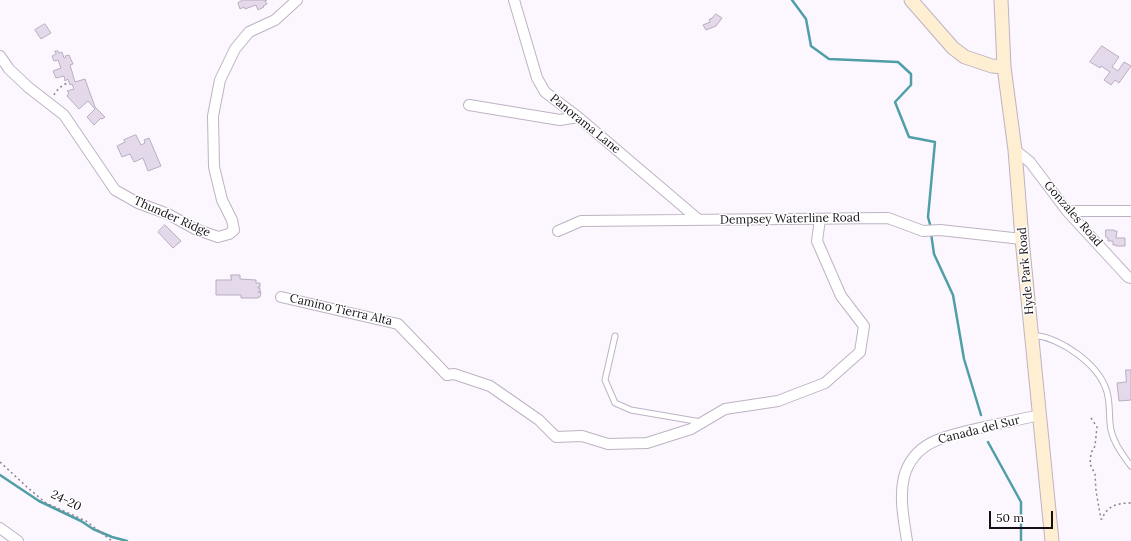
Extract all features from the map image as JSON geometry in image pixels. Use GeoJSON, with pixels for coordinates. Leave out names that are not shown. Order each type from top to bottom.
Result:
{"type":"FeatureCollection","features":[{"type":"Feature","properties":{"kind":"main road"},"geometry":{"type":"LineString","coordinates":[[911,0],[954,48],[965,57],[992,66],[1004,67]]}},
{"type":"Feature","properties":{"kind":"main road","name":"Hyde Park Road"},"geometry":{"type":"LineString","coordinates":[[1001,0],[1004,67],[1015,150],[1022,239],[1052,541]]}},
{"type":"Feature","properties":{"kind":"street","name":"Thunder Ridge"},"geometry":{"type":"LineString","coordinates":[[0,56],[9,69],[28,87],[64,115],[115,190],[138,203],[168,214],[195,229],[218,237],[229,234],[234,230],[232,220],[222,200],[214,167],[213,116],[220,80],[235,49],[249,32],[275,20],[297,0]]}},
{"type":"Feature","properties":{"kind":"street","name":"Panorama Lane"},"geometry":{"type":"LineString","coordinates":[[514,0],[537,78],[545,92],[578,117],[699,220]]}},
{"type":"Feature","properties":{"kind":"street"},"geometry":{"type":"LineString","coordinates":[[469,106],[560,120],[578,117]]}},
{"type":"Feature","properties":{"kind":"street","name":"Gonzales Road"},"geometry":{"type":"LineString","coordinates":[[1015,150],[1030,162],[1067,211],[1128,277],[1131,278]]}},
{"type":"Feature","properties":{"kind":"street"},"geometry":{"type":"LineString","coordinates":[[1067,211],[1131,211]]}},
{"type":"Feature","properties":{"kind":"street","name":"Dempsey Waterline Road"},"geometry":{"type":"LineString","coordinates":[[558,231],[581,221],[888,218],[923,231],[940,230],[1022,239]]}},
{"type":"Feature","properties":{"kind":"street","name":"Camino Tierra Alta"},"geometry":{"type":"LineString","coordinates":[[281,297],[398,324],[447,375],[454,374],[490,386],[539,420],[556,437],[582,436],[608,444],[647,443],[691,429],[725,409],[778,401],[825,383],[860,352],[864,326],[841,296],[817,241],[820,219]]}},
{"type":"Feature","properties":{"kind":"street","name":"Canada del Sur"},"geometry":{"type":"LineString","coordinates":[[907,541],[903,506],[903,483],[910,462],[920,450],[948,435],[1040,415]]}},
{"type":"Feature","properties":{"kind":"street"},"geometry":{"type":"LineString","coordinates":[[0,528],[18,541]]}},
{"type":"Feature","properties":{"kind":"lane"},"geometry":{"type":"LineString","coordinates":[[1032,335],[1045,337],[1067,348],[1080,357],[1098,374],[1106,390],[1109,403],[1110,424],[1116,444],[1131,466]]}},
{"type":"Feature","properties":{"kind":"lane"},"geometry":{"type":"LineString","coordinates":[[615,336],[605,380],[615,403],[631,410],[704,422]]}},
{"type":"Feature","properties":{"kind":"path"},"geometry":{"type":"LineString","coordinates":[[52,99],[55,92],[62,85],[69,82]]}},
{"type":"Feature","properties":{"kind":"path"},"geometry":{"type":"LineString","coordinates":[[1091,418],[1097,427],[1095,446],[1091,453],[1090,464],[1095,474],[1096,491],[1101,519],[1108,508],[1123,503],[1131,503]]}},
{"type":"Feature","properties":{"kind":"path","name":"24-20"},"geometry":{"type":"LineString","coordinates":[[0,462],[46,503],[86,521],[112,541]]}},
{"type":"Feature","properties":{"kind":"building"},"geometry":{"type":"Polygon","coordinates":[[[243,0],[267,0],[265,1],[267,4],[258,10],[256,5],[245,9],[244,7],[240,9],[238,3],[243,0]]]}},
{"type":"Feature","properties":{"kind":"building"},"geometry":{"type":"Polygon","coordinates":[[[716,14],[722,18],[716,26],[706,30],[703,25],[710,22],[709,20],[716,14]]]}},
{"type":"Feature","properties":{"kind":"building"},"geometry":{"type":"Polygon","coordinates":[[[45,24],[51,33],[41,39],[35,30],[45,24]]]}},
{"type":"Feature","properties":{"kind":"building"},"geometry":{"type":"Polygon","coordinates":[[[1102,46],[1119,57],[1112,67],[1118,71],[1124,62],[1131,66],[1119,83],[1115,80],[1111,85],[1104,80],[1110,72],[1101,66],[1100,68],[1090,62],[1102,46]]]}},
{"type":"Feature","properties":{"kind":"building"},"geometry":{"type":"Polygon","coordinates":[[[55,51],[58,51],[59,53],[62,52],[64,58],[66,57],[65,56],[69,55],[73,64],[70,65],[75,82],[85,79],[95,107],[105,117],[102,119],[101,118],[94,125],[87,117],[95,109],[88,101],[79,109],[67,96],[69,93],[67,91],[74,89],[72,84],[70,85],[68,79],[65,81],[64,76],[56,78],[53,71],[61,68],[58,60],[54,61],[52,56],[56,54],[55,51]]]}},
{"type":"Feature","properties":{"kind":"building"},"geometry":{"type":"Polygon","coordinates":[[[136,135],[141,145],[145,143],[144,140],[149,138],[161,166],[148,171],[143,158],[134,162],[130,154],[122,157],[117,146],[125,142],[124,140],[136,135]]]}},
{"type":"Feature","properties":{"kind":"building"},"geometry":{"type":"Polygon","coordinates":[[[165,225],[181,241],[173,248],[158,232],[165,225]]]}},
{"type":"Feature","properties":{"kind":"building"},"geometry":{"type":"Polygon","coordinates":[[[1106,230],[1117,231],[1116,238],[1125,238],[1125,246],[1116,246],[1113,245],[1113,241],[1108,241],[1108,238],[1106,237],[1106,230]]]}},
{"type":"Feature","properties":{"kind":"building"},"geometry":{"type":"Polygon","coordinates":[[[231,275],[240,275],[240,279],[256,280],[256,283],[260,283],[260,287],[258,288],[260,288],[261,292],[260,297],[241,298],[241,295],[216,295],[216,280],[231,280],[231,275]]]}},
{"type":"Feature","properties":{"kind":"building"},"geometry":{"type":"Polygon","coordinates":[[[1126,370],[1131,370],[1131,400],[1119,401],[1117,383],[1126,382],[1126,370]]]}},
{"type":"Feature","properties":{"kind":"waterway"},"geometry":{"type":"LineString","coordinates":[[792,0],[806,19],[811,46],[829,59],[898,62],[911,74],[911,85],[895,102],[909,137],[935,142],[928,217],[931,228]]}},
{"type":"Feature","properties":{"kind":"waterway"},"geometry":{"type":"LineString","coordinates":[[931,233],[934,254],[953,295],[964,359],[981,415]]}},
{"type":"Feature","properties":{"kind":"waterway"},"geometry":{"type":"LineString","coordinates":[[988,442],[1021,502],[1021,541]]}},
{"type":"Feature","properties":{"kind":"waterway"},"geometry":{"type":"LineString","coordinates":[[0,475],[39,501],[81,521],[93,529],[112,537],[127,541]]}}]}
